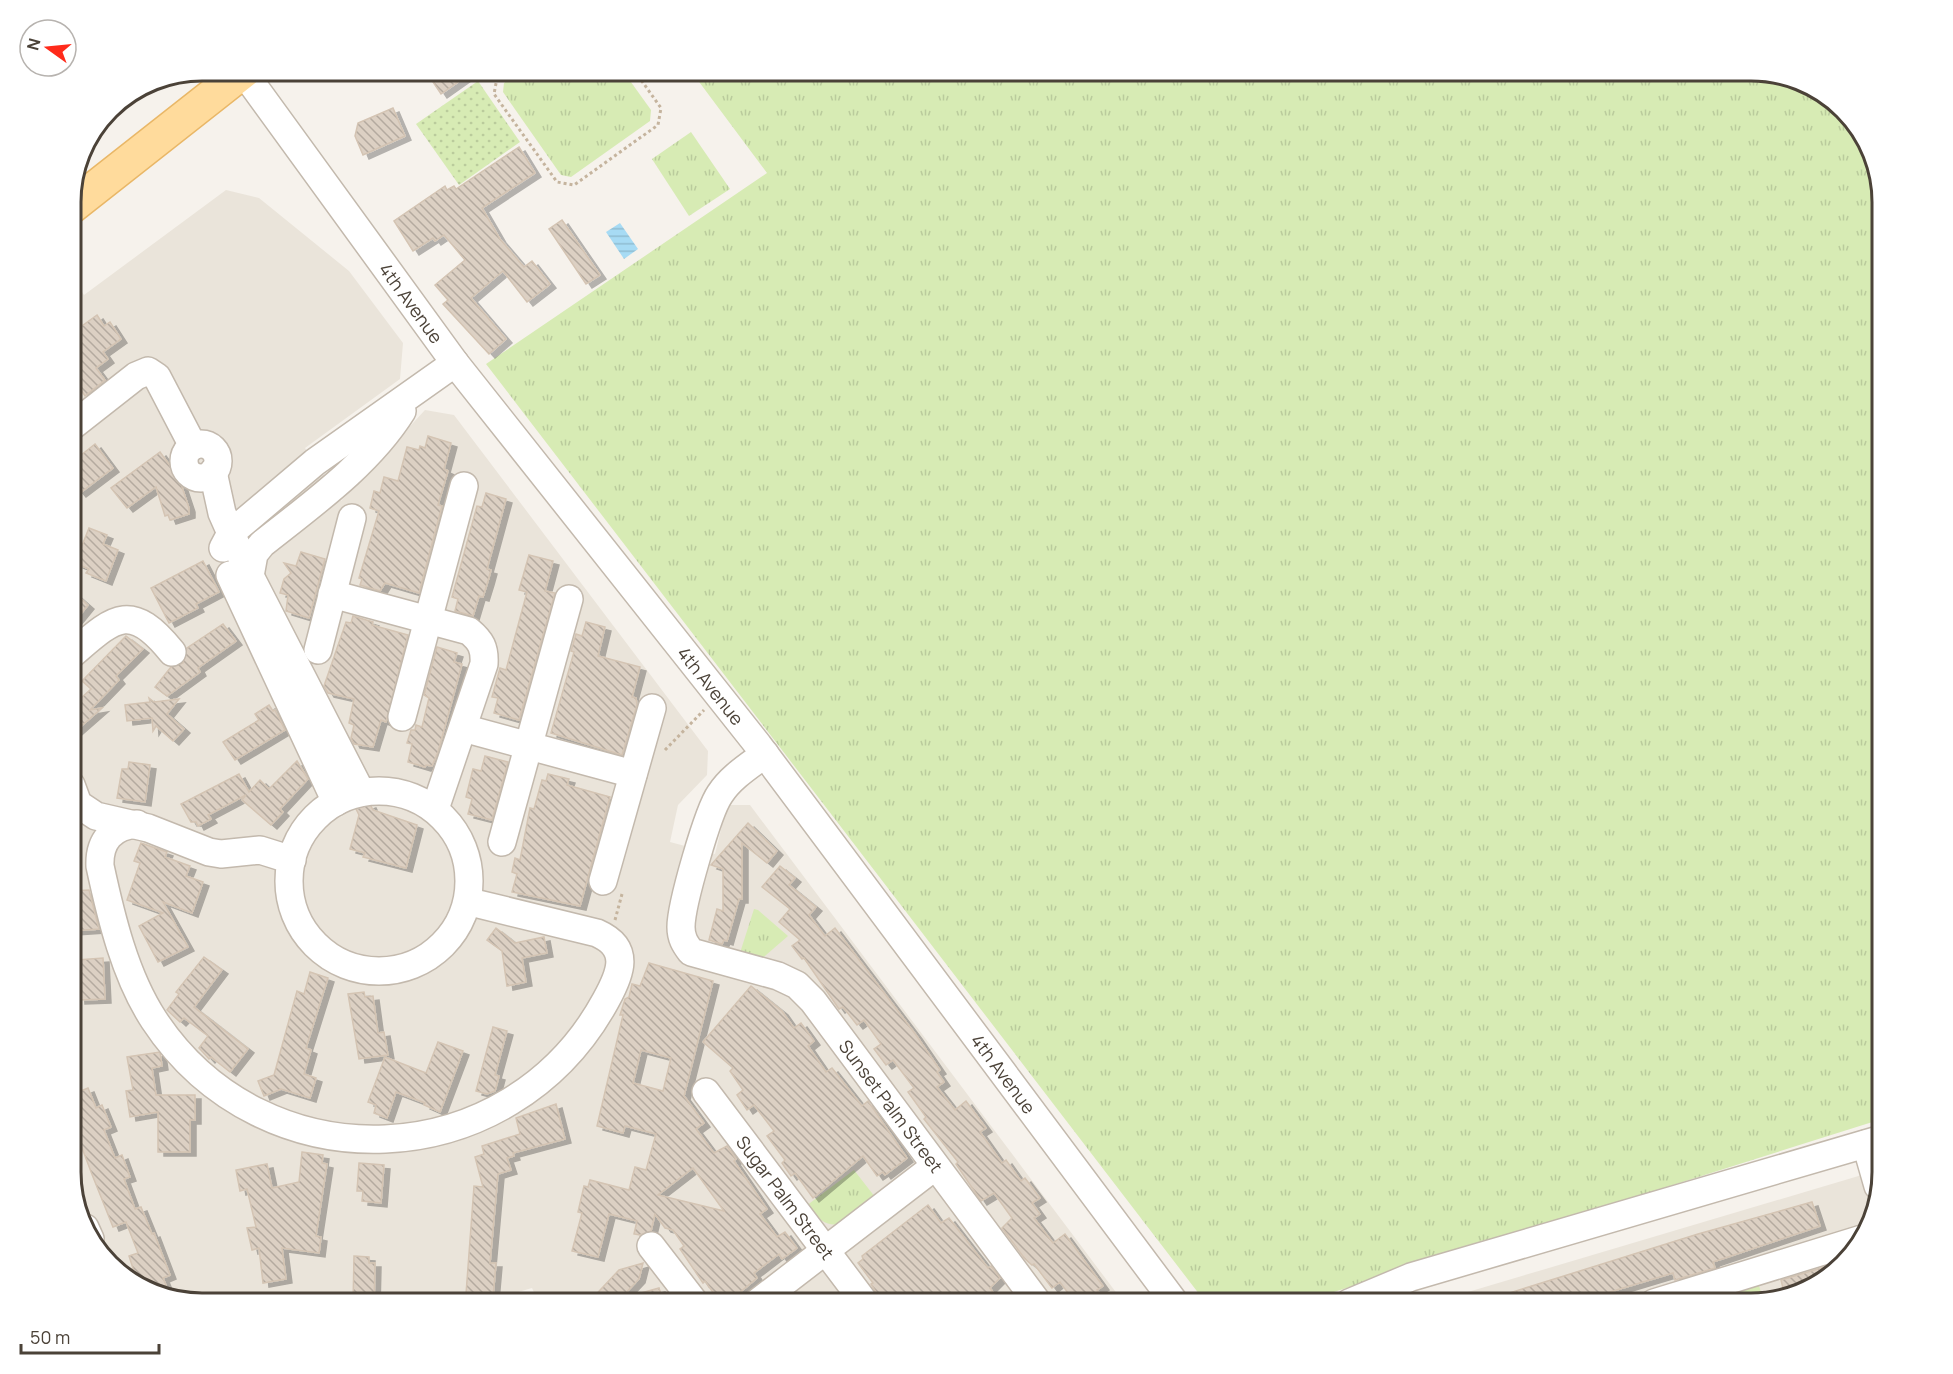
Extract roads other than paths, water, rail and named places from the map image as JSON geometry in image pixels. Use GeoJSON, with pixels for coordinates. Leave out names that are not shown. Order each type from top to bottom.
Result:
{"type":"FeatureCollection","features":[{"type":"Feature","properties":{"kind":"main road"},"geometry":{"type":"LineString","coordinates":[[81,199],[230,81]]}},
{"type":"Feature","properties":{"kind":"street","name":"4th Avenue"},"geometry":{"type":"LineString","coordinates":[[250,81],[455,363],[761,750],[1166,1293]]}},
{"type":"Feature","properties":{"kind":"street"},"geometry":{"type":"LineString","coordinates":[[223,560],[223,549],[231,533],[315,462],[455,363]]}},
{"type":"Feature","properties":{"kind":"street"},"geometry":{"type":"LineString","coordinates":[[81,419],[136,376],[148,371],[157,377],[193,446],[184,458],[186,468],[194,476],[208,475]]}},
{"type":"Feature","properties":{"kind":"street"},"geometry":{"type":"LineString","coordinates":[[250,576],[254,554],[262,544],[332,488],[389,431],[412,395]]}},
{"type":"Feature","properties":{"kind":"street"},"geometry":{"type":"LineString","coordinates":[[208,475],[250,576],[361,792]]}},
{"type":"Feature","properties":{"kind":"street"},"geometry":{"type":"LineString","coordinates":[[208,475],[223,560],[336,802]]}},
{"type":"Feature","properties":{"kind":"street"},"geometry":{"type":"LineString","coordinates":[[402,717],[464,486]]}},
{"type":"Feature","properties":{"kind":"street"},"geometry":{"type":"LineString","coordinates":[[318,650],[352,518]]}},
{"type":"Feature","properties":{"kind":"street"},"geometry":{"type":"LineString","coordinates":[[332,594],[469,631],[479,639],[484,651],[483,664],[435,809]]}},
{"type":"Feature","properties":{"kind":"street"},"geometry":{"type":"LineString","coordinates":[[502,842],[569,599]]}},
{"type":"Feature","properties":{"kind":"street"},"geometry":{"type":"LineString","coordinates":[[81,647],[101,630],[128,619],[138,620],[154,630],[172,652]]}},
{"type":"Feature","properties":{"kind":"street"},"geometry":{"type":"LineString","coordinates":[[614,882],[633,774],[652,708]]}},
{"type":"Feature","properties":{"kind":"street"},"geometry":{"type":"LineString","coordinates":[[463,728],[633,774]]}},
{"type":"Feature","properties":{"kind":"street","name":"Sunset Palm Street"},"geometry":{"type":"LineString","coordinates":[[761,750],[720,794],[710,813],[681,928],[682,940],[692,952],[778,976],[797,985],[831,1023],[934,1167],[1030,1293]]}},
{"type":"Feature","properties":{"kind":"street"},"geometry":{"type":"LineString","coordinates":[[391,791],[421,800],[445,819],[462,844],[470,874],[470,902],[454,932],[435,953],[409,967],[381,972],[352,968],[326,955],[306,934],[292,908],[288,879],[294,851],[309,824],[336,802],[361,792],[391,791]]}},
{"type":"Feature","properties":{"kind":"street"},"geometry":{"type":"LineString","coordinates":[[81,801],[96,816],[137,824],[209,852],[221,854],[260,850],[292,860]]}},
{"type":"Feature","properties":{"kind":"street"},"geometry":{"type":"LineString","coordinates":[[81,813],[126,961],[142,999],[170,1040],[207,1079],[228,1096],[261,1113],[301,1128],[345,1138],[382,1139],[428,1135],[457,1128],[518,1098],[547,1075],[582,1036],[606,1001],[621,960],[617,947],[610,939],[597,933],[470,902]]}},
{"type":"Feature","properties":{"kind":"street"},"geometry":{"type":"LineString","coordinates":[[102,876],[99,855],[107,837],[124,825],[137,824]]}},
{"type":"Feature","properties":{"kind":"street","name":"Sugar Palm Street"},"geometry":{"type":"LineString","coordinates":[[706,1092],[857,1293]]}},
{"type":"Feature","properties":{"kind":"street"},"geometry":{"type":"LineString","coordinates":[[1374,1293],[1411,1277],[1872,1143]]}},
{"type":"Feature","properties":{"kind":"street"},"geometry":{"type":"LineString","coordinates":[[772,1293],[934,1167]]}},
{"type":"Feature","properties":{"kind":"street"},"geometry":{"type":"LineString","coordinates":[[1689,1293],[1849,1243]]}},
{"type":"Feature","properties":{"kind":"street"},"geometry":{"type":"LineString","coordinates":[[651,1246],[687,1293]]}},
{"type":"Feature","properties":{"kind":"water"},"geometry":{"type":"Polygon","coordinates":[[[620,223],[638,249],[624,259],[606,232],[620,223]]]}}]}
